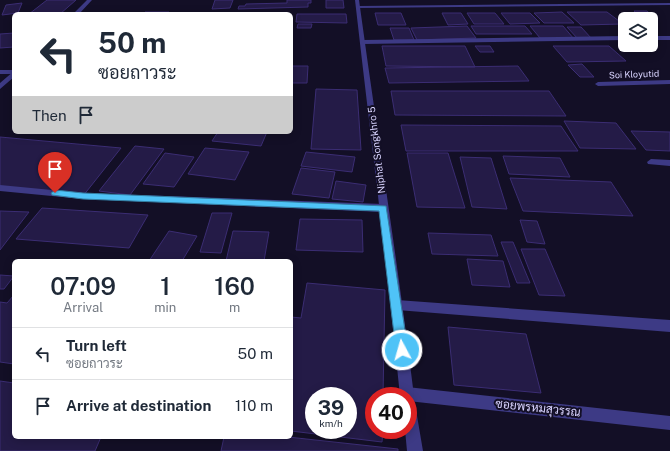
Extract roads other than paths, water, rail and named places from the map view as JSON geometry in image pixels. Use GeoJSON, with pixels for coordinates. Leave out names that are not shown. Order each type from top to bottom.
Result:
{"type":"FeatureCollection","features":[{"type":"Feature","properties":{"kind":"street"},"geometry":{"type":"LineString","coordinates":[[78,12],[90,0]]}},
{"type":"Feature","properties":{"kind":"street"},"geometry":{"type":"LineString","coordinates":[[358,3],[670,4]]}},
{"type":"Feature","properties":{"kind":"street","name":"Niphat Songkhro 5"},"geometry":{"type":"LineString","coordinates":[[358,3],[383,208],[397,305],[406,387]]}},
{"type":"Feature","properties":{"kind":"street"},"geometry":{"type":"LineString","coordinates":[[363,42],[618,38]]}},
{"type":"Feature","properties":{"kind":"street"},"geometry":{"type":"LineString","coordinates":[[658,38],[670,38]]}},
{"type":"Feature","properties":{"kind":"street"},"geometry":{"type":"LineString","coordinates":[[0,72],[12,73]]}},
{"type":"Feature","properties":{"kind":"street"},"geometry":{"type":"LineString","coordinates":[[0,87],[12,75]]}},
{"type":"Feature","properties":{"kind":"street","name":"Soi Kloyutid"},"geometry":{"type":"LineString","coordinates":[[598,84],[670,82]]}},
{"type":"Feature","properties":{"kind":"street"},"geometry":{"type":"LineString","coordinates":[[651,162],[670,163]]}},
{"type":"Feature","properties":{"kind":"street"},"geometry":{"type":"LineString","coordinates":[[0,188],[83,196],[383,208]]}},
{"type":"Feature","properties":{"kind":"street"},"geometry":{"type":"LineString","coordinates":[[397,305],[670,326]]}},
{"type":"Feature","properties":{"kind":"street","name":"ซอยพรหมสุวรรณ"},"geometry":{"type":"LineString","coordinates":[[417,399],[670,423]]}},
{"type":"Feature","properties":{"kind":"street","name":"Niphat Songkhro 5"},"geometry":{"type":"LineString","coordinates":[[413,439],[415,451]]}}]}
